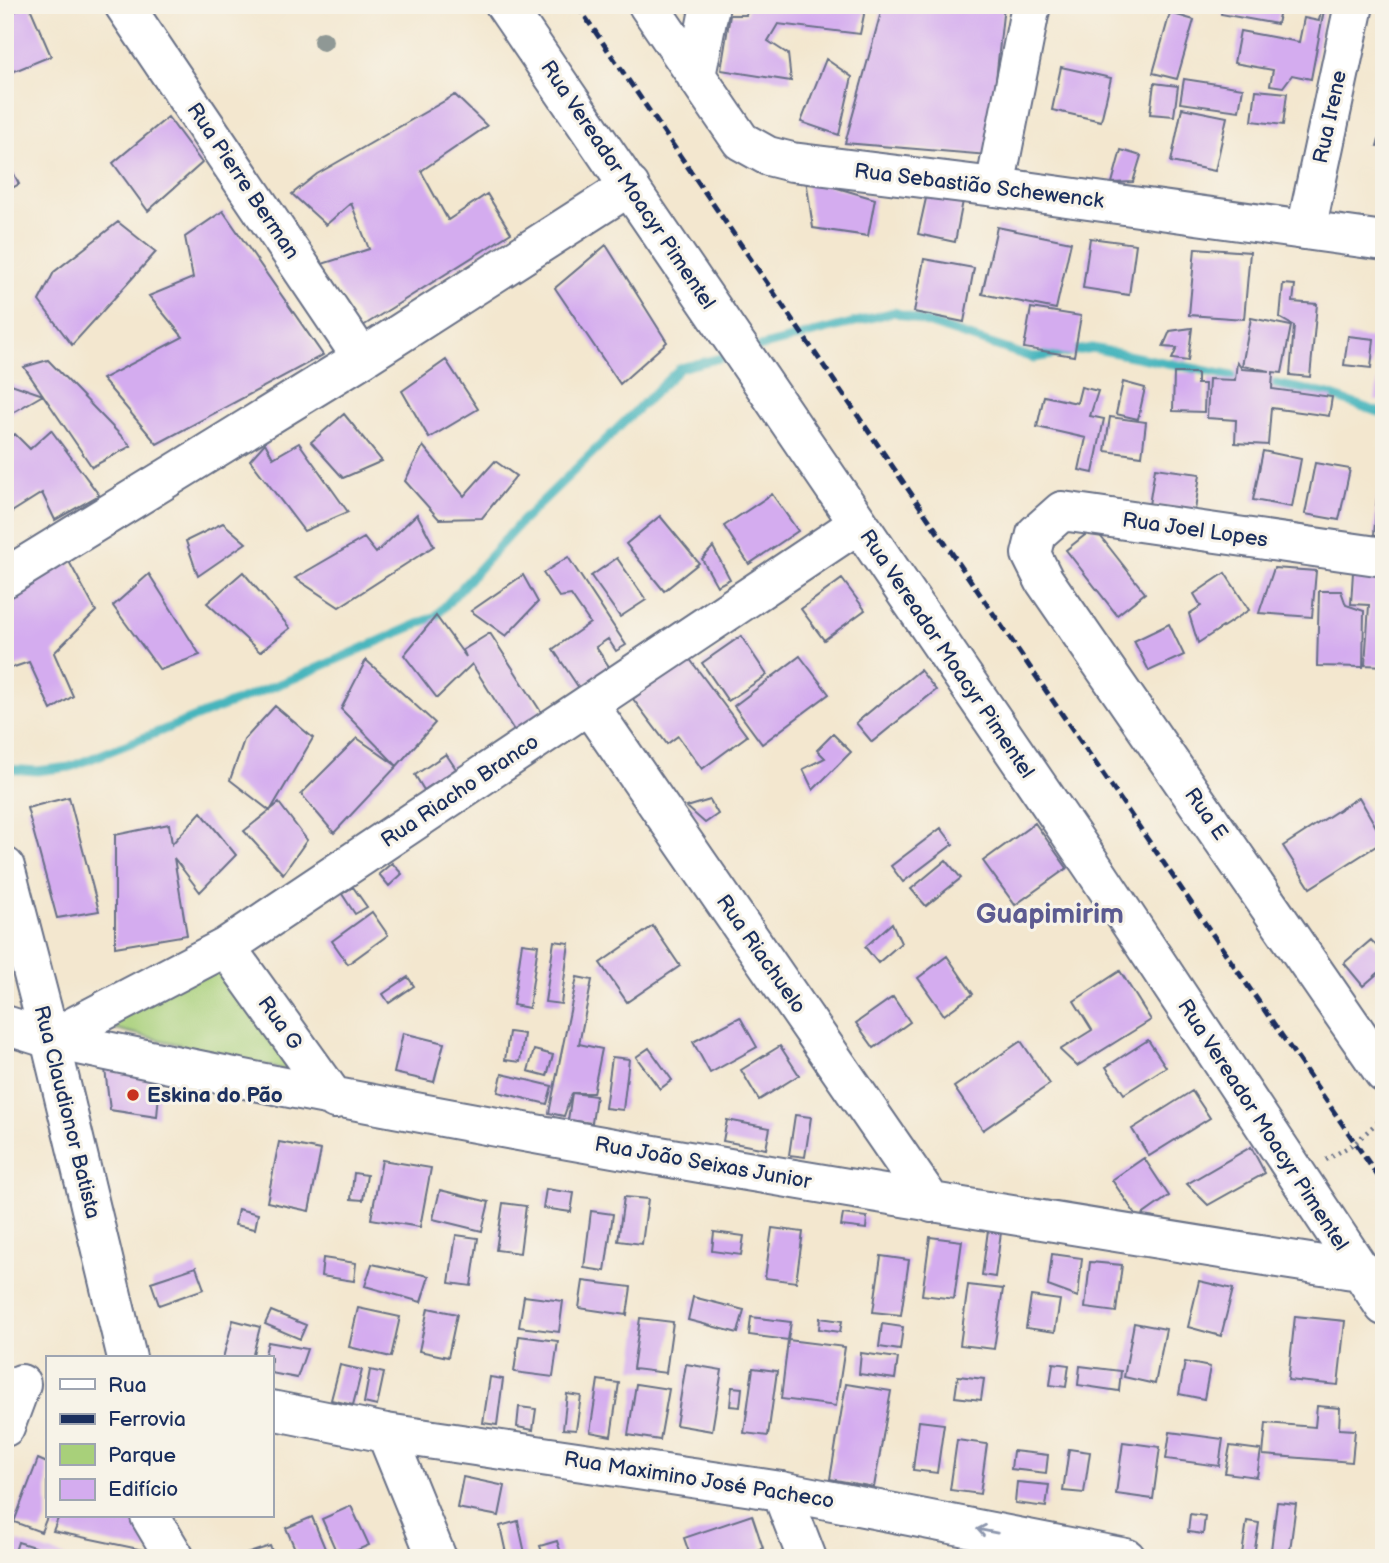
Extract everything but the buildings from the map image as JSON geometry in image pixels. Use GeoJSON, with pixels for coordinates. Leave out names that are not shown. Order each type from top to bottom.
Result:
{"type":"FeatureCollection","features":[{"type":"Feature","properties":{"kind":"street","name":"Rua Pierre Berman"},"geometry":{"type":"LineString","coordinates":[[124,5],[362,358]]}},
{"type":"Feature","properties":{"kind":"street","name":"Rua Vereador Moacyr Pimentel"},"geometry":{"type":"LineString","coordinates":[[505,5],[630,186],[703,299],[766,384],[858,524],[1100,878],[1384,1306]]}},
{"type":"Feature","properties":{"kind":"street","name":"Rua Sebastião Schewenck"},"geometry":{"type":"LineString","coordinates":[[649,5],[741,141],[768,156],[792,162],[1384,241]]}},
{"type":"Feature","properties":{"kind":"street"},"geometry":{"type":"LineString","coordinates":[[696,76],[710,5]]}},
{"type":"Feature","properties":{"kind":"street"},"geometry":{"type":"LineString","coordinates":[[995,187],[1031,5]]}},
{"type":"Feature","properties":{"kind":"street","name":"Rua Irene"},"geometry":{"type":"LineString","coordinates":[[1306,230],[1354,5]]}},
{"type":"Feature","properties":{"kind":"street"},"geometry":{"type":"LineString","coordinates":[[5,578],[362,358],[630,186]]}},
{"type":"Feature","properties":{"kind":"street","name":"Rua Joel Lopes"},"geometry":{"type":"LineString","coordinates":[[1031,554],[1036,534],[1062,511],[1384,557]]}},
{"type":"Feature","properties":{"kind":"street","name":"Rua Riacho Branco"},"geometry":{"type":"LineString","coordinates":[[50,1040],[226,947],[858,524]]}},
{"type":"Feature","properties":{"kind":"street","name":"Rua E"},"geometry":{"type":"LineString","coordinates":[[1031,554],[1044,580],[1384,1073]]}},
{"type":"Feature","properties":{"kind":"street","name":"Rua Riachuelo"},"geometry":{"type":"LineString","coordinates":[[589,705],[932,1203]]}},
{"type":"Feature","properties":{"kind":"street","name":"Rua Claudionor Batista"},"geometry":{"type":"LineString","coordinates":[[5,867],[127,1356]]}},
{"type":"Feature","properties":{"kind":"street","name":"Rua G"},"geometry":{"type":"LineString","coordinates":[[226,947],[335,1099]]}},
{"type":"Feature","properties":{"kind":"street","name":"Rua João Seixas Junior"},"geometry":{"type":"LineString","coordinates":[[5,1025],[50,1040],[335,1099],[932,1203],[1359,1271]]}},
{"type":"Feature","properties":{"kind":"street"},"geometry":{"type":"LineString","coordinates":[[5,1427],[24,1384]]}},
{"type":"Feature","properties":{"kind":"street","name":"Rua Maximino José Pacheco"},"geometry":{"type":"LineString","coordinates":[[273,1410],[386,1433],[781,1490],[1126,1558]]}},
{"type":"Feature","properties":{"kind":"street"},"geometry":{"type":"LineString","coordinates":[[386,1433],[437,1558]]}},
{"type":"Feature","properties":{"kind":"street"},"geometry":{"type":"LineString","coordinates":[[781,1490],[807,1558]]}},
{"type":"Feature","properties":{"kind":"street"},"geometry":{"type":"LineString","coordinates":[[151,1518],[175,1558]]}},
{"type":"Feature","properties":{"kind":"path"},"geometry":{"type":"LineString","coordinates":[[1298,1177],[1355,1143],[1384,1116]]}},
{"type":"Feature","properties":{"kind":"green space"},"geometry":{"type":"Polygon","coordinates":[[[214,957],[296,1073],[103,1026],[214,957]]]}},
{"type":"Feature","properties":{"kind":"waterway"},"geometry":{"type":"LineString","coordinates":[[752,349],[894,312],[1033,358],[1092,348],[1247,379]]}},
{"type":"Feature","properties":{"kind":"waterway"},"geometry":{"type":"LineString","coordinates":[[5,769],[37,771],[70,767],[297,677],[436,616],[522,521],[680,368],[732,355]]}},
{"type":"Feature","properties":{"kind":"waterway"},"geometry":{"type":"LineString","coordinates":[[1261,381],[1326,394],[1384,414]]}},
{"type":"Feature","properties":{"kind":"railway"},"geometry":{"type":"LineString","coordinates":[[577,5],[1384,1185]]}},
{"type":"Feature","properties":{"kind":"place","name":"Eskina do Pão"},"geometry":{"type":"Point","coordinates":[133,1095]}},
{"type":"Feature","properties":{"kind":"district","name":"Guapimirim"},"geometry":{"type":"Point","coordinates":[1050,914]}}]}
